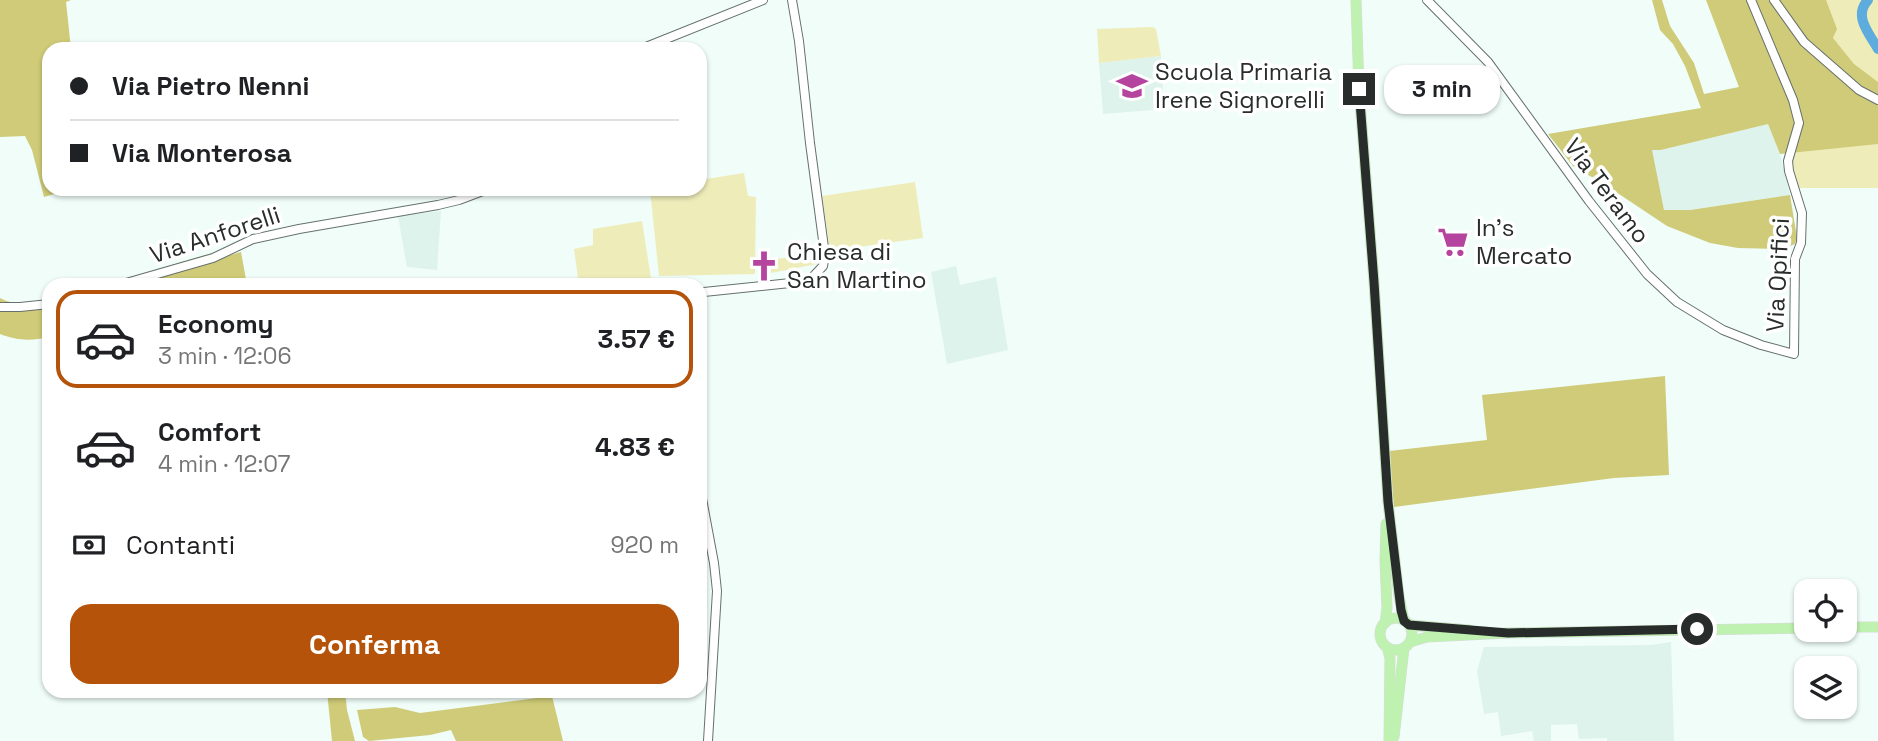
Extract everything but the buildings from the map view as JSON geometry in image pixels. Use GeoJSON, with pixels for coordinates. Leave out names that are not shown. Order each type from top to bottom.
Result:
{"type":"FeatureCollection","features":[{"type":"Feature","properties":{"kind":"main road"},"geometry":{"type":"LineString","coordinates":[[1356,0],[1358,75],[1388,502],[1400,603],[1412,637],[1407,645],[1391,741]]}},
{"type":"Feature","properties":{"kind":"main road"},"geometry":{"type":"LineString","coordinates":[[1385,623],[1388,502]]}},
{"type":"Feature","properties":{"kind":"main road"},"geometry":{"type":"LineString","coordinates":[[1391,741],[1390,658],[1380,636],[1385,623],[1397,618],[1407,623],[1508,633]]}},
{"type":"Feature","properties":{"kind":"main road"},"geometry":{"type":"LineString","coordinates":[[1857,627],[1878,627]]}},
{"type":"Feature","properties":{"kind":"main road"},"geometry":{"type":"LineString","coordinates":[[1387,647],[1399,650],[1427,637],[1508,633],[1794,628]]}},
{"type":"Feature","properties":{"kind":"street"},"geometry":{"type":"LineString","coordinates":[[658,42],[763,0]]}},
{"type":"Feature","properties":{"kind":"street"},"geometry":{"type":"LineString","coordinates":[[707,292],[809,281],[823,266],[825,255],[792,0]]}},
{"type":"Feature","properties":{"kind":"street","name":"Via Teramo"},"geometry":{"type":"LineString","coordinates":[[1427,0],[1489,62],[1589,201],[1647,274],[1677,302],[1723,330],[1794,354]]}},
{"type":"Feature","properties":{"kind":"street","name":"Via Opifici"},"geometry":{"type":"LineString","coordinates":[[1751,0],[1793,100],[1799,123],[1788,160],[1802,213],[1801,243],[1795,260],[1794,354]]}},
{"type":"Feature","properties":{"kind":"street"},"geometry":{"type":"LineString","coordinates":[[1774,0],[1804,42],[1859,90],[1878,100]]}},
{"type":"Feature","properties":{"kind":"street","name":"Via Anforelli"},"geometry":{"type":"LineString","coordinates":[[143,278],[213,258],[254,239],[438,205],[470,196]]}},
{"type":"Feature","properties":{"kind":"street"},"geometry":{"type":"LineString","coordinates":[[0,307],[42,305]]}},
{"type":"Feature","properties":{"kind":"street"},"geometry":{"type":"LineString","coordinates":[[707,526],[717,591],[708,741]]}},
{"type":"Feature","properties":{"kind":"shaded area"},"geometry":{"type":"Polygon","coordinates":[[[0,0],[71,0],[66,2],[70,42],[42,42],[42,189],[32,150],[25,136],[0,137],[0,0]]]}},
{"type":"Feature","properties":{"kind":"shaded area"},"geometry":{"type":"Polygon","coordinates":[[[1652,0],[1662,0],[1670,26],[1694,63],[1704,94],[1739,87],[1706,0],[1826,0],[1837,29],[1833,38],[1854,64],[1878,82],[1878,144],[1780,154],[1768,124],[1652,150],[1664,210],[1690,210],[1790,195],[1797,238],[1795,244],[1782,249],[1738,248],[1710,243],[1667,226],[1573,166],[1548,134],[1701,108],[1685,66],[1673,44],[1660,30],[1652,0]]]}},
{"type":"Feature","properties":{"kind":"shaded area","name":"Scuola Primaria Irene Signorelli"},"geometry":{"type":"Polygon","coordinates":[[[1161,56],[1164,109],[1103,114],[1099,63],[1161,56]]]}},
{"type":"Feature","properties":{"kind":"shaded area"},"geometry":{"type":"Polygon","coordinates":[[[1768,124],[1780,154],[1790,195],[1689,210],[1664,210],[1651,150],[1662,150],[1768,124]]]}},
{"type":"Feature","properties":{"kind":"shaded area"},"geometry":{"type":"Polygon","coordinates":[[[441,211],[437,270],[407,267],[398,216],[441,211]]]}},
{"type":"Feature","properties":{"kind":"shaded area"},"geometry":{"type":"Polygon","coordinates":[[[219,251],[227,256],[241,252],[246,278],[128,278],[219,251]]]}},
{"type":"Feature","properties":{"kind":"shaded area"},"geometry":{"type":"Polygon","coordinates":[[[956,266],[960,285],[996,277],[1008,350],[947,364],[931,272],[956,266]]]}},
{"type":"Feature","properties":{"kind":"shaded area"},"geometry":{"type":"Polygon","coordinates":[[[0,298],[18,303],[42,300],[42,338],[24,340],[0,334],[0,298]]]}},
{"type":"Feature","properties":{"kind":"shaded area"},"geometry":{"type":"Polygon","coordinates":[[[1665,376],[1669,475],[1614,478],[1394,507],[1389,451],[1487,440],[1482,395],[1665,376]]]}},
{"type":"Feature","properties":{"kind":"shaded area"},"geometry":{"type":"Polygon","coordinates":[[[1671,642],[1674,741],[1579,739],[1577,724],[1551,725],[1551,741],[1534,741],[1532,731],[1501,736],[1498,712],[1484,714],[1477,671],[1484,647],[1651,645],[1671,642]]]}},
{"type":"Feature","properties":{"kind":"shaded area"},"geometry":{"type":"Polygon","coordinates":[[[328,698],[346,698],[355,741],[332,741],[328,698]]]}},
{"type":"Feature","properties":{"kind":"shaded area"},"geometry":{"type":"Polygon","coordinates":[[[552,698],[563,741],[456,741],[451,730],[430,735],[369,741],[363,737],[357,710],[395,707],[420,713],[552,698]]]}},
{"type":"Feature","properties":{"kind":"green space"},"geometry":{"type":"Polygon","coordinates":[[[1757,0],[1878,0],[1878,188],[1795,188],[1792,157],[1757,0]]]}},
{"type":"Feature","properties":{"kind":"green space"},"geometry":{"type":"Polygon","coordinates":[[[1097,29],[1156,29],[1161,56],[1099,63],[1097,29]]]}},
{"type":"Feature","properties":{"kind":"green space"},"geometry":{"type":"Polygon","coordinates":[[[744,173],[748,196],[756,197],[755,274],[659,276],[651,196],[707,196],[707,179],[744,173]]]}},
{"type":"Feature","properties":{"kind":"green space"},"geometry":{"type":"Polygon","coordinates":[[[915,182],[923,238],[830,251],[822,196],[915,182]]]}},
{"type":"Feature","properties":{"kind":"green space"},"geometry":{"type":"Polygon","coordinates":[[[642,221],[651,278],[578,278],[574,249],[593,245],[593,229],[642,221]]]}},
{"type":"Feature","properties":{"kind":"green space"},"geometry":{"type":"Polygon","coordinates":[[[818,255],[817,264],[771,273],[771,259],[818,255]]]}},
{"type":"Feature","properties":{"kind":"waterway"},"geometry":{"type":"LineString","coordinates":[[1868,0],[1862,18],[1878,49]]}},
{"type":"Feature","properties":{"kind":"place","name":"Scuola Primaria Irene Signorelli"},"geometry":{"type":"Point","coordinates":[1132,86]}},
{"type":"Feature","properties":{"kind":"place","name":"In's Mercato"},"geometry":{"type":"Point","coordinates":[1453,242]}},
{"type":"Feature","properties":{"kind":"place","name":"Chiesa di San Martino"},"geometry":{"type":"Point","coordinates":[764,266]}},
{"type":"Feature","properties":{"kind":"route"},"geometry":{"type":"LineString","coordinates":[[1359,89],[1388,502],[1404,621],[1409,625],[1508,633],[1697,629]]}}]}
